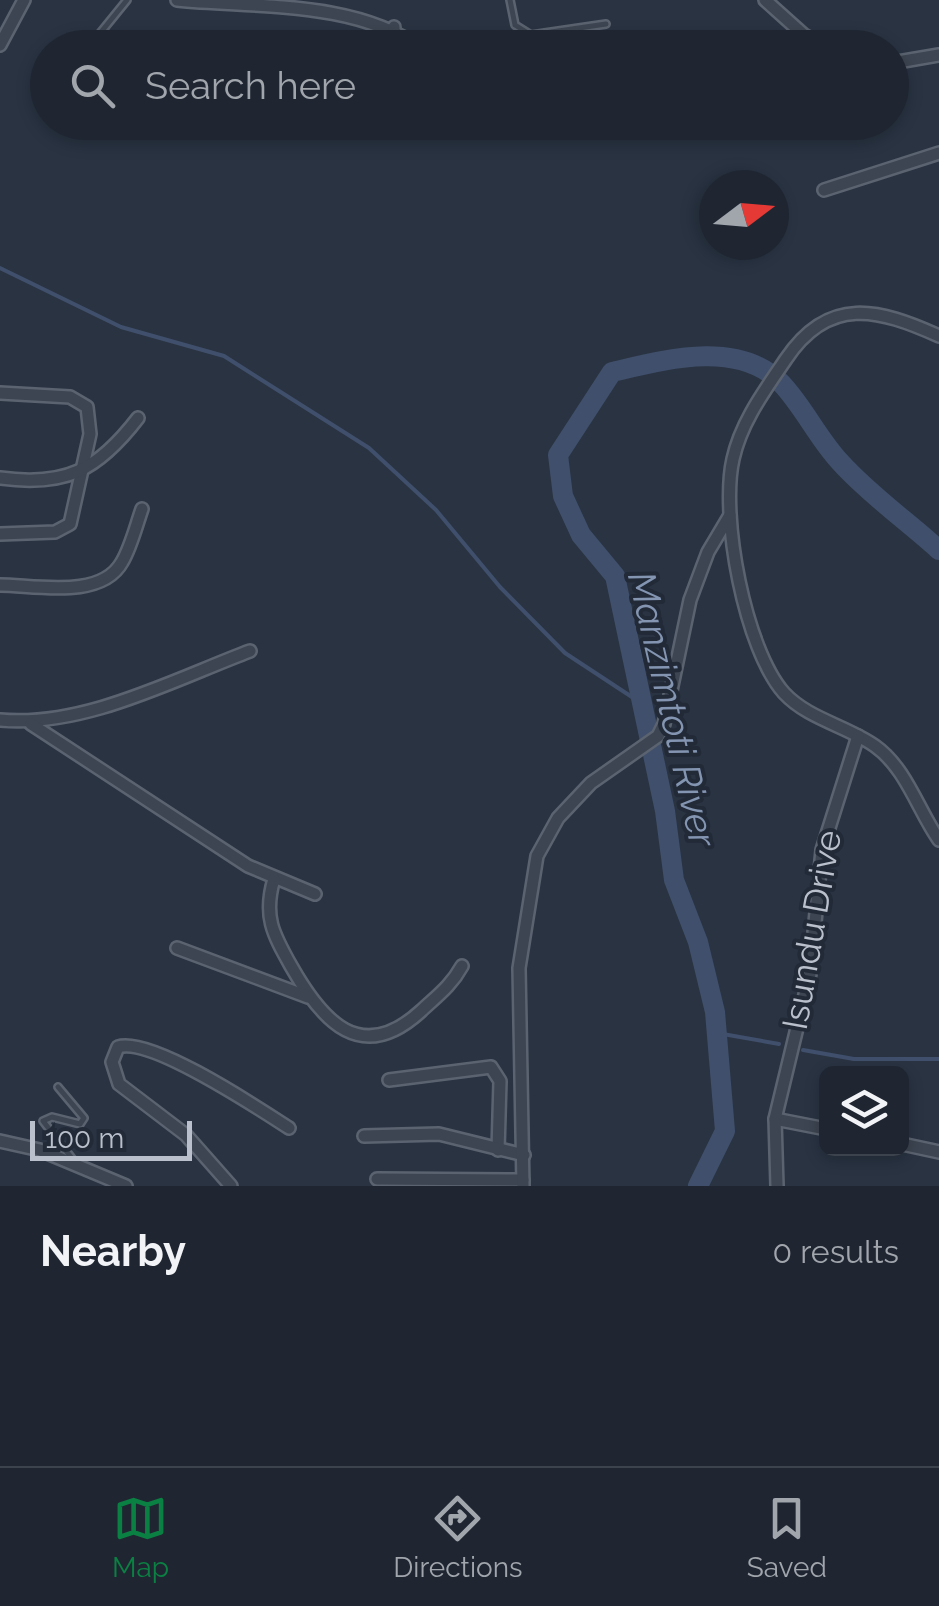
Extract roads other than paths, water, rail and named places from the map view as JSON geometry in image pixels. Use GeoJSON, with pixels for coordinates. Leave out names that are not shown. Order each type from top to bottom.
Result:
{"type":"FeatureCollection","features":[{"type":"Feature","properties":{"kind":"street"},"geometry":{"type":"LineString","coordinates":[[0,45],[24,0]]}},
{"type":"Feature","properties":{"kind":"street"},"geometry":{"type":"LineString","coordinates":[[176,0],[339,13],[398,30]]}},
{"type":"Feature","properties":{"kind":"street"},"geometry":{"type":"LineString","coordinates":[[765,0],[798,30]]}},
{"type":"Feature","properties":{"kind":"street"},"geometry":{"type":"LineString","coordinates":[[909,60],[939,55]]}},
{"type":"Feature","properties":{"kind":"street"},"geometry":{"type":"LineString","coordinates":[[824,190],[939,153]]}},
{"type":"Feature","properties":{"kind":"street"},"geometry":{"type":"LineString","coordinates":[[939,336],[878,311],[850,314],[812,330],[790,354],[753,408],[732,460],[730,516],[754,634],[773,679],[806,711],[878,748],[898,768],[939,840]]}},
{"type":"Feature","properties":{"kind":"street"},"geometry":{"type":"LineString","coordinates":[[0,394],[70,398],[87,407],[91,425],[74,514],[65,528],[0,534]]}},
{"type":"Feature","properties":{"kind":"street"},"geometry":{"type":"LineString","coordinates":[[0,478],[50,481],[82,471],[120,440],[138,418]]}},
{"type":"Feature","properties":{"kind":"street"},"geometry":{"type":"LineString","coordinates":[[0,585],[78,586],[108,576],[122,562],[142,510]]}},
{"type":"Feature","properties":{"kind":"street"},"geometry":{"type":"LineString","coordinates":[[377,1179],[523,1183],[519,968],[537,856],[558,818],[619,760],[658,736],[664,724],[690,600],[730,516]]}},
{"type":"Feature","properties":{"kind":"street"},"geometry":{"type":"LineString","coordinates":[[0,720],[31,724],[134,694],[250,651]]}},
{"type":"Feature","properties":{"kind":"street"},"geometry":{"type":"LineString","coordinates":[[31,724],[274,879],[315,894]]}},
{"type":"Feature","properties":{"kind":"street","name":"Isundu Drive"},"geometry":{"type":"LineString","coordinates":[[777,1186],[774,1119],[810,974],[822,850],[858,736]]}},
{"type":"Feature","properties":{"kind":"street"},"geometry":{"type":"LineString","coordinates":[[274,879],[268,897],[270,928],[308,997],[348,1033],[379,1036],[406,1024],[445,990],[462,966]]}},
{"type":"Feature","properties":{"kind":"street"},"geometry":{"type":"LineString","coordinates":[[177,948],[308,997]]}},
{"type":"Feature","properties":{"kind":"street"},"geometry":{"type":"LineString","coordinates":[[230,1186],[186,1135],[119,1084],[112,1062],[118,1046],[131,1043],[203,1075],[289,1128]]}},
{"type":"Feature","properties":{"kind":"street"},"geometry":{"type":"LineString","coordinates":[[389,1080],[492,1067],[500,1082],[498,1150]]}},
{"type":"Feature","properties":{"kind":"street"},"geometry":{"type":"LineString","coordinates":[[774,1119],[819,1129]]}},
{"type":"Feature","properties":{"kind":"street"},"geometry":{"type":"LineString","coordinates":[[364,1136],[439,1134],[524,1156]]}},
{"type":"Feature","properties":{"kind":"street"},"geometry":{"type":"LineString","coordinates":[[0,1140],[76,1164],[126,1186]]}},
{"type":"Feature","properties":{"kind":"street"},"geometry":{"type":"LineString","coordinates":[[909,1146],[939,1152]]}},
{"type":"Feature","properties":{"kind":"lane"},"geometry":{"type":"LineString","coordinates":[[103,30],[127,0]]}},
{"type":"Feature","properties":{"kind":"lane"},"geometry":{"type":"LineString","coordinates":[[510,0],[514,25],[522,30]]}},
{"type":"Feature","properties":{"kind":"lane"},"geometry":{"type":"LineString","coordinates":[[565,30],[606,24]]}},
{"type":"Feature","properties":{"kind":"lane"},"geometry":{"type":"LineString","coordinates":[[58,1087],[84,1118],[80,1124],[52,1116],[43,1121],[76,1164]]}},
{"type":"Feature","properties":{"kind":"waterway"},"geometry":{"type":"LineString","coordinates":[[0,268],[121,327],[224,356],[369,448],[436,510],[500,587],[565,653],[641,703]]}},
{"type":"Feature","properties":{"kind":"waterway","name":"Manzimtoti River"},"geometry":{"type":"LineString","coordinates":[[698,1186],[725,1131],[715,1012],[698,942],[674,880],[665,811],[615,576],[581,535],[563,496],[558,455],[612,372],[700,356],[744,361],[764,369],[781,383],[841,463],[939,550]]}},
{"type":"Feature","properties":{"kind":"waterway"},"geometry":{"type":"LineString","coordinates":[[717,1033],[779,1044]]}},
{"type":"Feature","properties":{"kind":"waterway"},"geometry":{"type":"LineString","coordinates":[[803,1050],[854,1059],[939,1059]]}}]}
